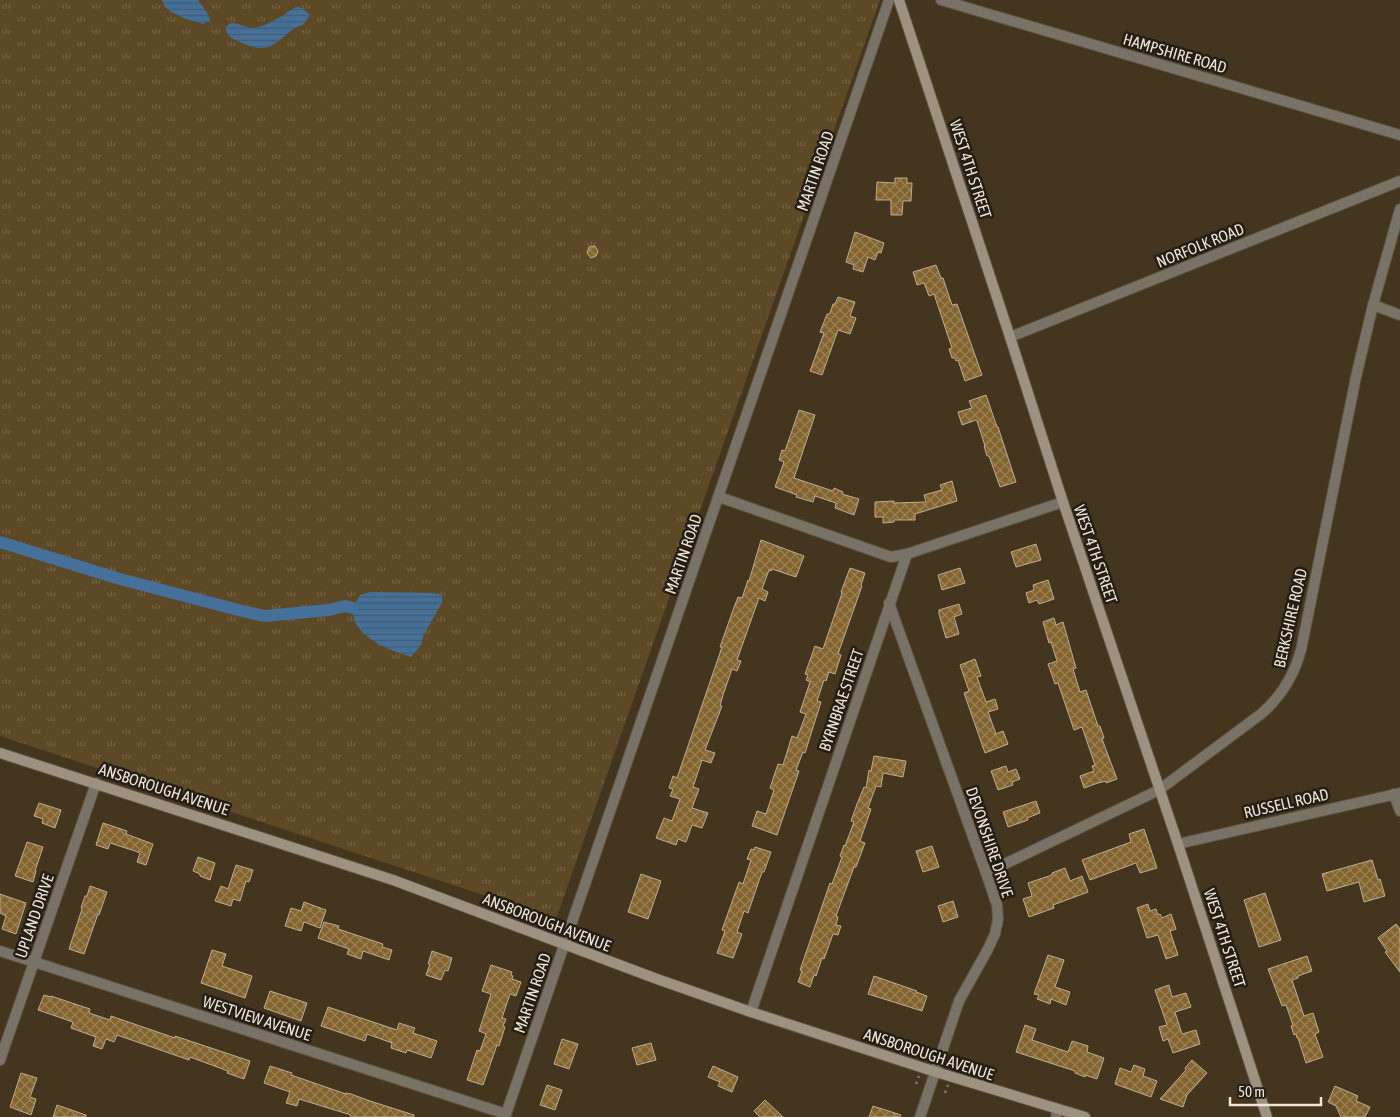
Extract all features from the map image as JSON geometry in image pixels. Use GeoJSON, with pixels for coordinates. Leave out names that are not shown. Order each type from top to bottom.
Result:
{"type":"FeatureCollection","features":[{"type":"Feature","properties":{"kind":"main road","name":"WEST 4TH STREET"},"geometry":{"type":"LineString","coordinates":[[899,0],[1267,1117]]}},
{"type":"Feature","properties":{"kind":"main road","name":"ANSBOROUGH AVENUE"},"geometry":{"type":"LineString","coordinates":[[0,753],[393,880],[657,979],[751,1012],[1057,1113],[1085,1117]]}},
{"type":"Feature","properties":{"kind":"street","name":"MARTIN ROAD"},"geometry":{"type":"LineString","coordinates":[[505,1116],[889,0]]}},
{"type":"Feature","properties":{"kind":"street","name":"HAMPSHIRE ROAD"},"geometry":{"type":"LineString","coordinates":[[941,0],[1400,135]]}},
{"type":"Feature","properties":{"kind":"street","name":"NORFOLK ROAD"},"geometry":{"type":"LineString","coordinates":[[1010,337],[1400,181]]}},
{"type":"Feature","properties":{"kind":"street","name":"BERKSHIRE ROAD"},"geometry":{"type":"LineString","coordinates":[[986,873],[1160,790],[1273,704],[1291,679],[1301,650],[1356,377],[1373,305],[1400,209]]}},
{"type":"Feature","properties":{"kind":"street"},"geometry":{"type":"LineString","coordinates":[[1373,305],[1400,315]]}},
{"type":"Feature","properties":{"kind":"street"},"geometry":{"type":"LineString","coordinates":[[718,497],[891,558],[1063,502]]}},
{"type":"Feature","properties":{"kind":"street","name":"BYRNBRAE STREET"},"geometry":{"type":"LineString","coordinates":[[751,1012],[907,554]]}},
{"type":"Feature","properties":{"kind":"street","name":"DEVONSHIRE DRIVE"},"geometry":{"type":"LineString","coordinates":[[889,603],[986,873],[997,905],[998,919],[995,934],[959,1002],[920,1117]]}},
{"type":"Feature","properties":{"kind":"street","name":"UPLAND DRIVE"},"geometry":{"type":"LineString","coordinates":[[0,1060],[96,783]]}},
{"type":"Feature","properties":{"kind":"street"},"geometry":{"type":"LineString","coordinates":[[1397,793],[1400,811]]}},
{"type":"Feature","properties":{"kind":"street","name":"RUSSELL ROAD"},"geometry":{"type":"LineString","coordinates":[[1178,844],[1397,793]]}},
{"type":"Feature","properties":{"kind":"street","name":"WESTVIEW AVENUE"},"geometry":{"type":"LineString","coordinates":[[0,951],[505,1116]]}},
{"type":"Feature","properties":{"kind":"green space"},"geometry":{"type":"Polygon","coordinates":[[[0,0],[880,0],[556,919],[0,736],[0,0]]]}},
{"type":"Feature","properties":{"kind":"water"},"geometry":{"type":"Polygon","coordinates":[[[162,0],[198,0],[208,14],[210,21],[203,24],[186,19],[171,12],[165,7],[162,0]]]}},
{"type":"Feature","properties":{"kind":"water"},"geometry":{"type":"Polygon","coordinates":[[[296,7],[302,8],[310,15],[303,25],[294,28],[269,47],[252,47],[233,39],[226,32],[226,27],[231,23],[251,28],[259,27],[296,7]]]}},
{"type":"Feature","properties":{"kind":"water"},"geometry":{"type":"Polygon","coordinates":[[[370,592],[433,593],[442,595],[442,603],[424,634],[421,645],[411,657],[374,641],[359,628],[354,619],[353,610],[360,595],[370,592]]]}},
{"type":"Feature","properties":{"kind":"building"},"geometry":{"type":"Polygon","coordinates":[[[895,178],[907,178],[907,183],[912,183],[911,201],[903,201],[902,215],[891,215],[891,200],[876,200],[877,182],[895,183],[895,178]]]}},
{"type":"Feature","properties":{"kind":"building"},"geometry":{"type":"Polygon","coordinates":[[[855,232],[884,243],[881,253],[878,252],[875,260],[868,257],[863,272],[853,269],[854,265],[846,262],[855,232]]]}},
{"type":"Feature","properties":{"kind":"building"},"geometry":{"type":"Polygon","coordinates":[[[595,246],[598,251],[596,256],[591,258],[587,253],[589,247],[595,246]]]}},
{"type":"Feature","properties":{"kind":"building"},"geometry":{"type":"Polygon","coordinates":[[[936,265],[941,278],[943,278],[952,305],[957,304],[982,375],[965,381],[958,360],[956,361],[955,358],[952,358],[949,349],[952,348],[934,294],[929,296],[924,283],[917,285],[913,272],[936,265]]]}},
{"type":"Feature","properties":{"kind":"building"},"geometry":{"type":"Polygon","coordinates":[[[838,297],[855,302],[850,316],[856,318],[850,334],[838,330],[822,375],[810,371],[824,333],[820,332],[827,314],[830,313],[838,297]]]}},
{"type":"Feature","properties":{"kind":"building"},"geometry":{"type":"Polygon","coordinates":[[[986,395],[1016,482],[1000,487],[989,456],[987,456],[977,421],[962,425],[958,412],[972,408],[969,401],[986,395]]]}},
{"type":"Feature","properties":{"kind":"building"},"geometry":{"type":"Polygon","coordinates":[[[799,410],[815,415],[794,478],[833,491],[834,488],[843,492],[842,494],[859,499],[854,515],[835,508],[836,503],[815,496],[813,502],[796,497],[797,495],[775,487],[784,462],[779,460],[782,450],[785,451],[799,410]]]}},
{"type":"Feature","properties":{"kind":"building"},"geometry":{"type":"Polygon","coordinates":[[[952,481],[957,501],[915,514],[915,520],[894,520],[894,522],[883,523],[883,517],[875,517],[875,502],[926,502],[924,495],[942,490],[940,485],[952,481]]]}},
{"type":"Feature","properties":{"kind":"building"},"geometry":{"type":"Polygon","coordinates":[[[761,540],[804,556],[796,577],[772,569],[771,571],[769,570],[762,589],[768,592],[765,601],[759,598],[737,660],[741,661],[737,671],[732,669],[720,706],[722,706],[705,750],[715,753],[711,763],[702,760],[693,787],[699,789],[692,808],[708,813],[702,828],[692,825],[686,842],[678,839],[676,845],[656,838],[664,818],[672,821],[680,799],[670,796],[673,789],[669,788],[673,776],[677,778],[733,610],[738,597],[742,598],[749,581],[761,540]]]}},
{"type":"Feature","properties":{"kind":"building"},"geometry":{"type":"Polygon","coordinates":[[[1036,544],[1041,560],[1016,567],[1011,552],[1036,544]]]}},
{"type":"Feature","properties":{"kind":"building"},"geometry":{"type":"Polygon","coordinates":[[[850,568],[865,573],[862,586],[838,654],[841,655],[835,674],[829,672],[826,681],[824,680],[817,701],[821,702],[805,753],[803,752],[796,770],[799,771],[777,835],[752,826],[757,811],[766,814],[774,790],[770,788],[778,764],[783,765],[792,736],[797,738],[806,714],[800,712],[810,682],[806,680],[808,675],[805,674],[815,646],[823,649],[850,568]]]}},
{"type":"Feature","properties":{"kind":"building"},"geometry":{"type":"Polygon","coordinates":[[[960,568],[965,583],[942,590],[938,575],[960,568]]]}},
{"type":"Feature","properties":{"kind":"building"},"geometry":{"type":"Polygon","coordinates":[[[1048,580],[1054,599],[1039,604],[1037,600],[1029,603],[1026,593],[1034,590],[1033,585],[1048,580]]]}},
{"type":"Feature","properties":{"kind":"building"},"geometry":{"type":"Polygon","coordinates":[[[959,604],[962,614],[954,617],[959,634],[946,638],[939,610],[959,604]]]}},
{"type":"Feature","properties":{"kind":"building"},"geometry":{"type":"Polygon","coordinates":[[[1054,618],[1056,625],[1063,622],[1076,668],[1073,669],[1080,692],[1086,690],[1117,779],[1106,783],[1106,781],[1084,788],[1080,776],[1094,771],[1092,766],[1095,765],[1082,727],[1074,730],[1058,683],[1055,684],[1048,664],[1057,661],[1043,622],[1054,618]]]}},
{"type":"Feature","properties":{"kind":"building"},"geometry":{"type":"Polygon","coordinates":[[[975,659],[981,676],[977,677],[986,702],[995,699],[998,709],[988,712],[996,734],[1003,731],[1008,744],[985,753],[964,693],[969,691],[960,665],[975,659]]]}},
{"type":"Feature","properties":{"kind":"building"},"geometry":{"type":"Polygon","coordinates":[[[874,756],[906,761],[903,777],[883,773],[881,787],[876,786],[868,808],[871,809],[860,841],[865,843],[836,916],[838,917],[836,925],[841,926],[838,935],[833,934],[824,959],[822,958],[810,987],[798,982],[802,971],[800,970],[830,883],[832,884],[842,857],[840,856],[854,822],[851,821],[857,804],[864,787],[866,788],[874,756]]]}},
{"type":"Feature","properties":{"kind":"building"},"geometry":{"type":"Polygon","coordinates":[[[1006,766],[1008,772],[1016,769],[1020,779],[1012,782],[1013,785],[998,790],[991,771],[1006,766]]]}},
{"type":"Feature","properties":{"kind":"building"},"geometry":{"type":"Polygon","coordinates":[[[1036,801],[1040,813],[1027,818],[1028,820],[1008,827],[1003,812],[1036,801]]]}},
{"type":"Feature","properties":{"kind":"building"},"geometry":{"type":"Polygon","coordinates":[[[39,803],[61,810],[55,828],[42,823],[43,819],[34,816],[39,803]]]}},
{"type":"Feature","properties":{"kind":"building"},"geometry":{"type":"Polygon","coordinates":[[[103,823],[127,831],[126,834],[153,844],[146,865],[137,862],[140,853],[135,851],[110,843],[108,849],[96,845],[103,823]]]}},
{"type":"Feature","properties":{"kind":"building"},"geometry":{"type":"Polygon","coordinates":[[[1144,829],[1157,868],[1140,873],[1136,863],[1090,880],[1082,860],[1131,842],[1129,834],[1144,829]]]}},
{"type":"Feature","properties":{"kind":"building"},"geometry":{"type":"Polygon","coordinates":[[[27,842],[43,847],[33,882],[15,876],[27,842]]]}},
{"type":"Feature","properties":{"kind":"building"},"geometry":{"type":"Polygon","coordinates":[[[932,846],[939,867],[923,872],[916,851],[932,846]]]}},
{"type":"Feature","properties":{"kind":"building"},"geometry":{"type":"Polygon","coordinates":[[[755,847],[771,852],[748,913],[744,911],[737,932],[742,934],[733,958],[717,953],[725,931],[722,930],[739,882],[743,884],[751,860],[747,859],[751,849],[754,850],[755,847]]]}},
{"type":"Feature","properties":{"kind":"building"},"geometry":{"type":"Polygon","coordinates":[[[198,857],[215,863],[210,880],[193,871],[198,857]]]}},
{"type":"Feature","properties":{"kind":"building"},"geometry":{"type":"Polygon","coordinates":[[[1372,860],[1385,896],[1364,902],[1359,882],[1327,891],[1322,874],[1372,860]]]}},
{"type":"Feature","properties":{"kind":"building"},"geometry":{"type":"Polygon","coordinates":[[[236,865],[253,870],[249,882],[246,881],[240,901],[233,899],[231,906],[215,901],[221,886],[228,889],[236,865]]]}},
{"type":"Feature","properties":{"kind":"building"},"geometry":{"type":"Polygon","coordinates":[[[1065,868],[1070,881],[1082,876],[1088,892],[1053,905],[1054,908],[1029,917],[1023,899],[1032,896],[1028,883],[1052,875],[1052,873],[1065,868]]]}},
{"type":"Feature","properties":{"kind":"building"},"geometry":{"type":"Polygon","coordinates":[[[641,874],[661,881],[648,919],[628,912],[641,874]]]}},
{"type":"Feature","properties":{"kind":"building"},"geometry":{"type":"Polygon","coordinates":[[[90,886],[107,892],[84,954],[69,949],[85,896],[87,896],[90,886]]]}},
{"type":"Feature","properties":{"kind":"building"},"geometry":{"type":"Polygon","coordinates":[[[1265,893],[1281,940],[1259,947],[1244,900],[1265,893]]]}},
{"type":"Feature","properties":{"kind":"building"},"geometry":{"type":"Polygon","coordinates":[[[0,894],[26,903],[16,934],[2,929],[6,916],[0,913],[0,894]]]}},
{"type":"Feature","properties":{"kind":"building"},"geometry":{"type":"Polygon","coordinates":[[[953,901],[958,917],[943,922],[938,906],[953,901]]]}},
{"type":"Feature","properties":{"kind":"building"},"geometry":{"type":"Polygon","coordinates":[[[304,902],[326,910],[320,928],[304,922],[301,931],[285,926],[291,908],[301,911],[304,902]]]}},
{"type":"Feature","properties":{"kind":"building"},"geometry":{"type":"Polygon","coordinates":[[[1148,904],[1150,911],[1156,909],[1158,915],[1160,914],[1162,918],[1171,914],[1176,929],[1170,931],[1178,955],[1166,959],[1158,935],[1147,938],[1137,908],[1148,904]]]}},
{"type":"Feature","properties":{"kind":"building"},"geometry":{"type":"Polygon","coordinates":[[[324,922],[339,926],[338,929],[383,944],[382,947],[392,950],[389,960],[363,951],[361,959],[347,954],[349,949],[318,938],[324,922]]]}},
{"type":"Feature","properties":{"kind":"building"},"geometry":{"type":"Polygon","coordinates":[[[1396,924],[1400,929],[1400,972],[1385,952],[1387,951],[1378,938],[1396,924]]]}},
{"type":"Feature","properties":{"kind":"building"},"geometry":{"type":"Polygon","coordinates":[[[212,950],[226,954],[222,966],[252,976],[245,998],[201,983],[212,950]]]}},
{"type":"Feature","properties":{"kind":"building"},"geometry":{"type":"Polygon","coordinates":[[[432,951],[452,958],[448,971],[445,970],[441,980],[426,975],[432,951]]]}},
{"type":"Feature","properties":{"kind":"building"},"geometry":{"type":"Polygon","coordinates":[[[1048,955],[1064,960],[1055,987],[1070,992],[1066,1005],[1051,999],[1050,1004],[1037,999],[1039,995],[1034,994],[1048,955]]]}},
{"type":"Feature","properties":{"kind":"building"},"geometry":{"type":"Polygon","coordinates":[[[1307,956],[1312,971],[1292,980],[1304,1016],[1313,1013],[1319,1032],[1315,1034],[1323,1057],[1306,1063],[1298,1038],[1296,1034],[1294,1035],[1291,1026],[1293,1025],[1286,1005],[1282,1006],[1268,969],[1307,956]]]}},
{"type":"Feature","properties":{"kind":"building"},"geometry":{"type":"Polygon","coordinates":[[[491,965],[512,972],[512,979],[521,982],[516,996],[510,994],[502,1018],[506,1019],[503,1026],[505,1027],[483,1085],[467,1080],[477,1050],[480,1051],[486,1034],[479,1031],[491,994],[482,991],[491,965]]]}},
{"type":"Feature","properties":{"kind":"building"},"geometry":{"type":"Polygon","coordinates":[[[874,976],[927,996],[922,1011],[868,994],[874,976]]]}},
{"type":"Feature","properties":{"kind":"building"},"geometry":{"type":"Polygon","coordinates":[[[1169,985],[1172,997],[1186,993],[1191,1007],[1175,1012],[1182,1034],[1196,1030],[1200,1044],[1173,1053],[1168,1039],[1163,1041],[1159,1027],[1167,1025],[1155,990],[1169,985]]]}},
{"type":"Feature","properties":{"kind":"building"},"geometry":{"type":"Polygon","coordinates":[[[270,991],[307,1003],[301,1021],[264,1008],[270,991]]]}},
{"type":"Feature","properties":{"kind":"building"},"geometry":{"type":"Polygon","coordinates":[[[44,995],[90,1009],[89,1013],[110,1020],[111,1016],[250,1061],[244,1079],[190,1057],[189,1060],[117,1035],[114,1042],[106,1039],[102,1049],[93,1046],[96,1037],[71,1028],[73,1022],[38,1010],[44,995]]]}},
{"type":"Feature","properties":{"kind":"building"},"geometry":{"type":"Polygon","coordinates":[[[328,1007],[397,1030],[399,1023],[415,1028],[413,1033],[437,1041],[431,1058],[407,1050],[406,1053],[391,1048],[392,1043],[367,1034],[365,1041],[321,1026],[328,1007]]]}},
{"type":"Feature","properties":{"kind":"building"},"geometry":{"type":"Polygon","coordinates":[[[1025,1025],[1036,1029],[1032,1040],[1068,1052],[1072,1041],[1088,1046],[1087,1052],[1104,1058],[1097,1079],[1085,1075],[1085,1077],[1075,1073],[1075,1071],[1016,1052],[1025,1025]]]}},
{"type":"Feature","properties":{"kind":"building"},"geometry":{"type":"Polygon","coordinates":[[[562,1039],[578,1044],[569,1069],[554,1064],[562,1039]]]}},
{"type":"Feature","properties":{"kind":"building"},"geometry":{"type":"Polygon","coordinates":[[[651,1043],[656,1060],[637,1065],[632,1048],[651,1043]]]}},
{"type":"Feature","properties":{"kind":"building"},"geometry":{"type":"Polygon","coordinates":[[[1192,1060],[1207,1073],[1187,1095],[1183,1107],[1160,1099],[1186,1070],[1185,1068],[1192,1060]]]}},
{"type":"Feature","properties":{"kind":"building"},"geometry":{"type":"Polygon","coordinates":[[[1134,1065],[1145,1069],[1143,1076],[1157,1081],[1151,1097],[1115,1084],[1120,1068],[1131,1072],[1134,1065]]]}},
{"type":"Feature","properties":{"kind":"building"},"geometry":{"type":"Polygon","coordinates":[[[270,1066],[346,1094],[414,1115],[414,1117],[350,1117],[351,1115],[299,1099],[297,1106],[286,1103],[290,1092],[264,1083],[270,1066]]]}},
{"type":"Feature","properties":{"kind":"building"},"geometry":{"type":"Polygon","coordinates":[[[713,1066],[738,1077],[732,1092],[718,1086],[720,1082],[708,1077],[713,1066]]]}},
{"type":"Feature","properties":{"kind":"building"},"geometry":{"type":"Polygon","coordinates":[[[21,1073],[37,1078],[30,1097],[36,1099],[31,1115],[10,1107],[21,1073]]]}},
{"type":"Feature","properties":{"kind":"building"},"geometry":{"type":"Polygon","coordinates":[[[547,1085],[562,1090],[555,1110],[540,1105],[547,1085]]]}},
{"type":"Feature","properties":{"kind":"building"},"geometry":{"type":"Polygon","coordinates":[[[1335,1086],[1358,1096],[1356,1101],[1370,1107],[1365,1117],[1341,1117],[1336,1106],[1328,1102],[1335,1086]]]}},
{"type":"Feature","properties":{"kind":"building"},"geometry":{"type":"Polygon","coordinates":[[[765,1100],[783,1117],[760,1117],[754,1111],[765,1100]]]}},
{"type":"Feature","properties":{"kind":"building"},"geometry":{"type":"Polygon","coordinates":[[[57,1105],[86,1115],[86,1117],[53,1117],[57,1105]]]}},
{"type":"Feature","properties":{"kind":"building"},"geometry":{"type":"Polygon","coordinates":[[[873,1106],[901,1115],[900,1117],[869,1117],[873,1106]]]}},
{"type":"Feature","properties":{"kind":"waterway"},"geometry":{"type":"LineString","coordinates":[[0,542],[120,579],[265,616],[329,610],[345,606],[353,608]]}}]}
